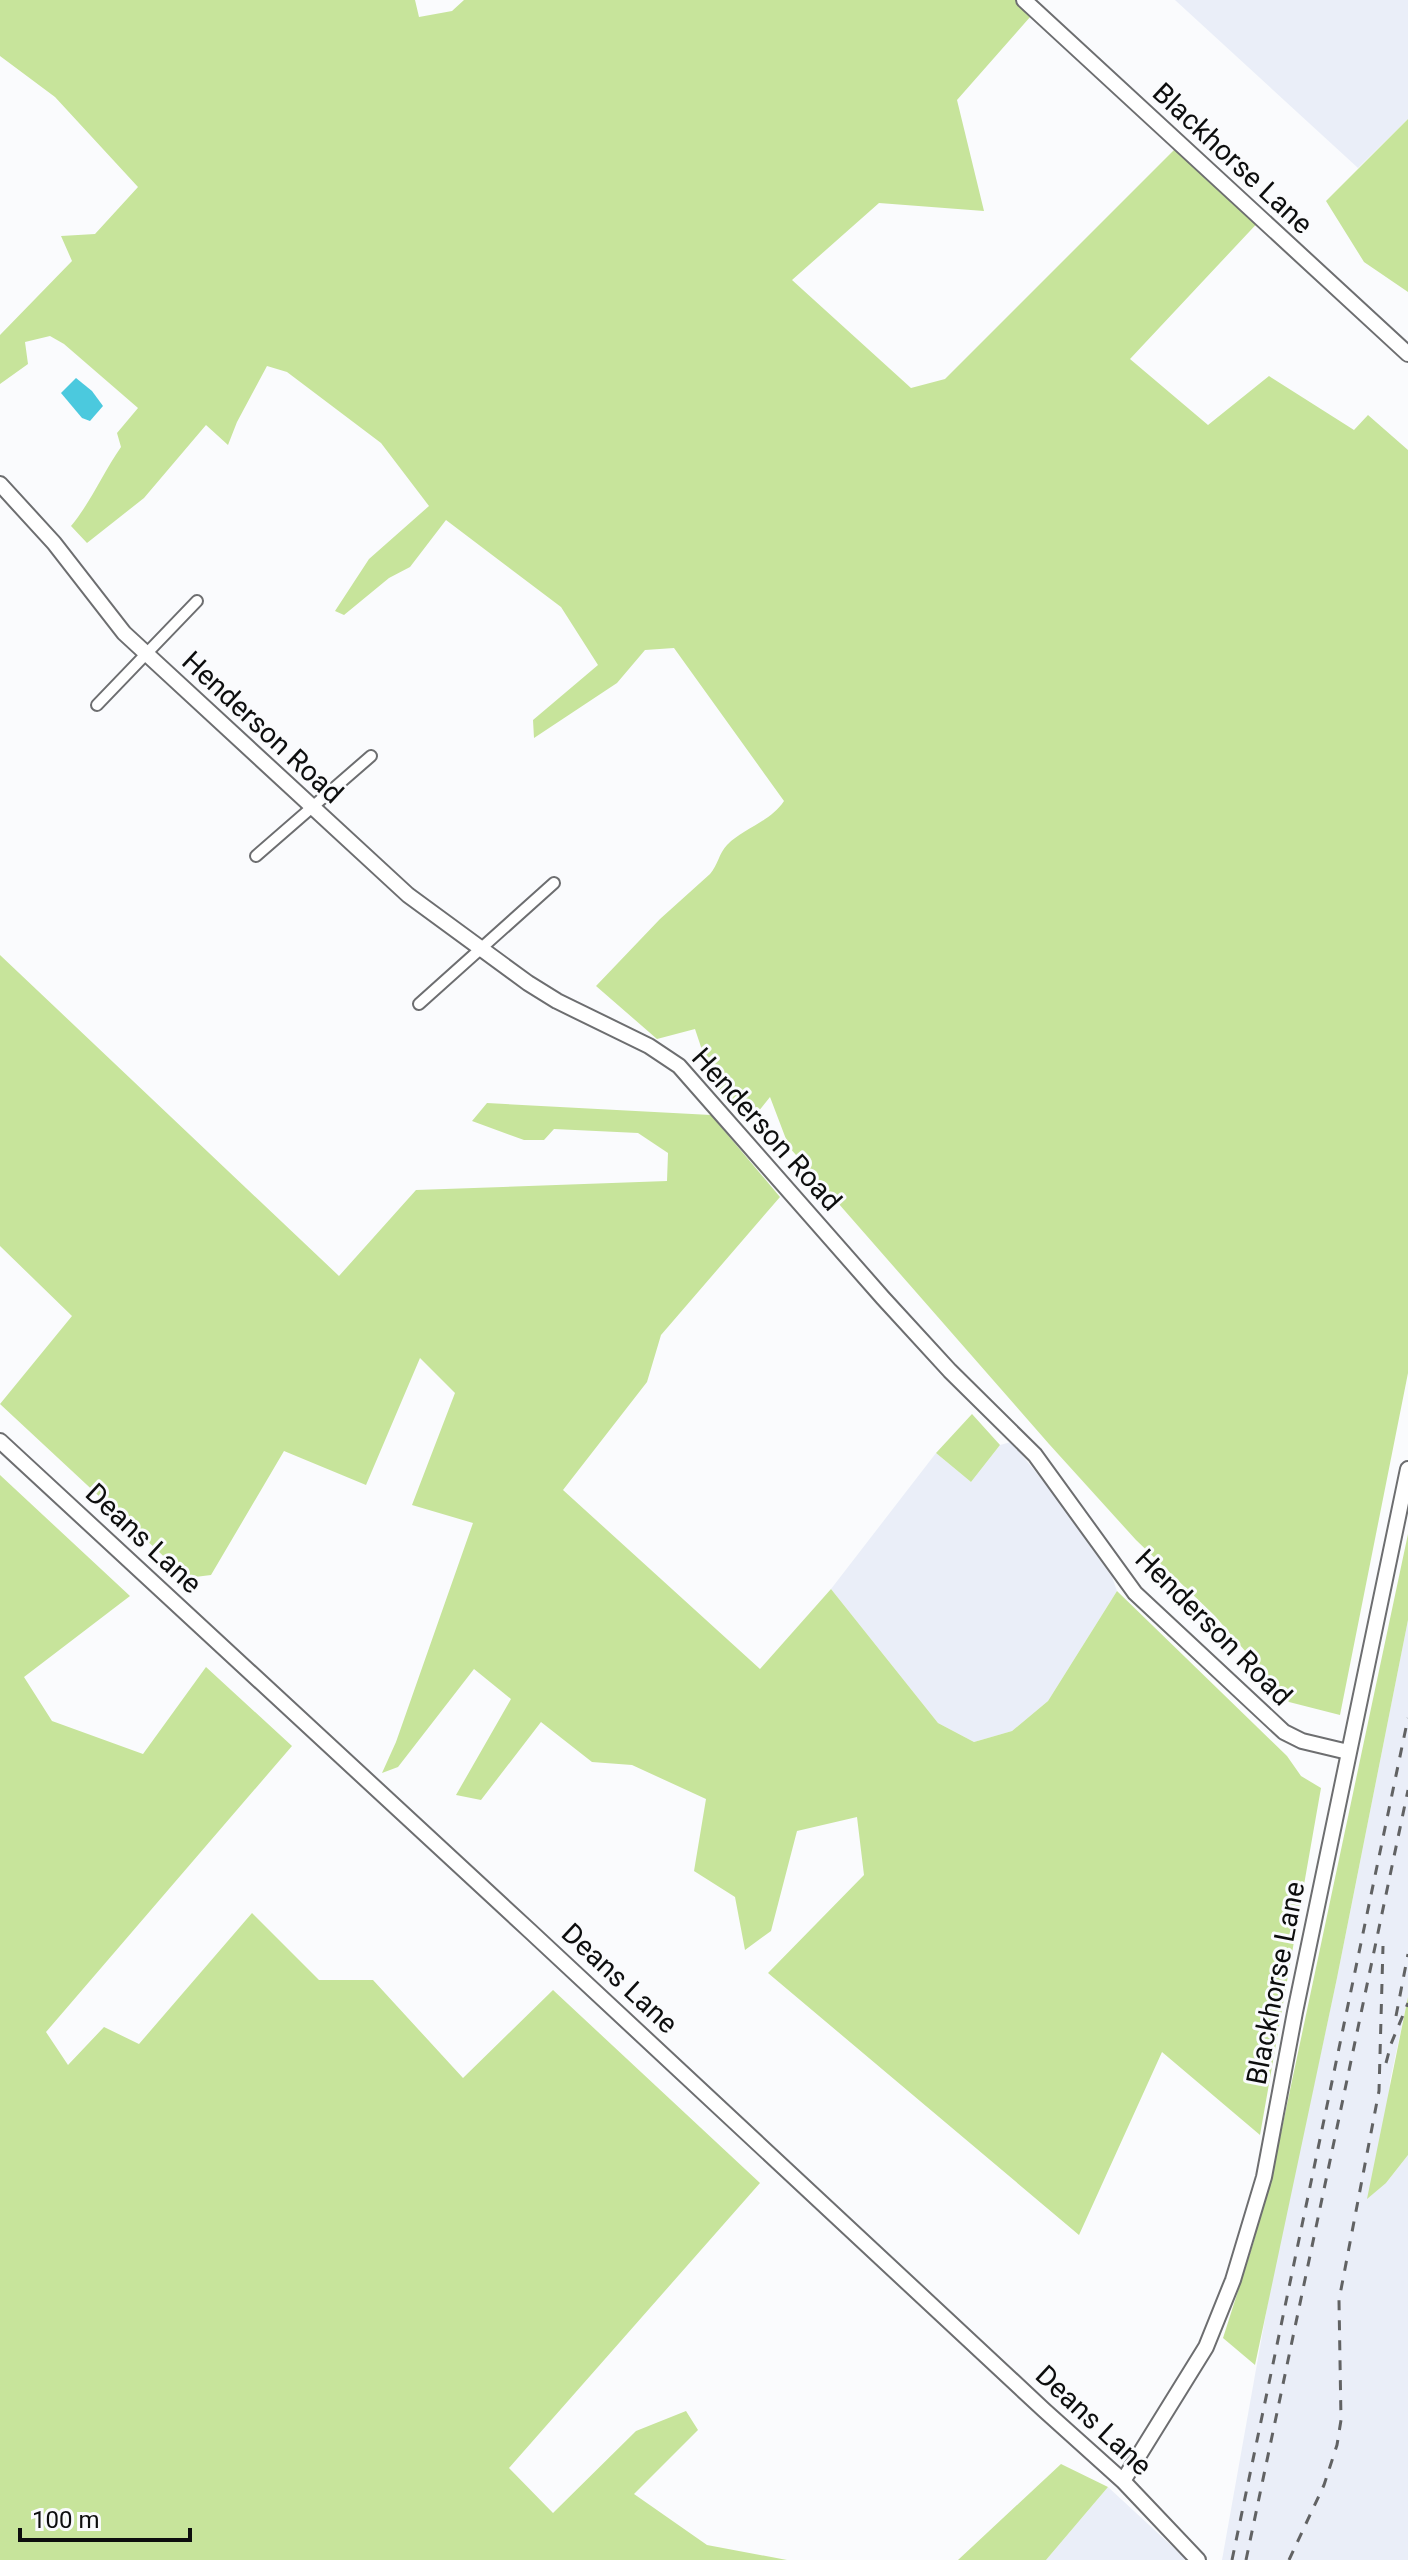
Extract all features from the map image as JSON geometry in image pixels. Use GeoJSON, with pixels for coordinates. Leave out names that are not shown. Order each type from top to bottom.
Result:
{"type":"FeatureCollection","features":[{"type":"Feature","properties":{"kind":"street","name":"Blackhorse Lane"},"geometry":{"type":"LineString","coordinates":[[1024,0],[1408,354]]}},
{"type":"Feature","properties":{"kind":"street","name":"Henderson Road"},"geometry":{"type":"LineString","coordinates":[[0,484],[54,543],[124,633],[408,895],[557,1001],[649,1046],[679,1066],[883,1298],[950,1371],[1035,1455],[1135,1593],[1284,1732],[1302,1741],[1348,1752]]}},
{"type":"Feature","properties":{"kind":"street"},"geometry":{"type":"LineString","coordinates":[[97,705],[197,601]]}},
{"type":"Feature","properties":{"kind":"street"},"geometry":{"type":"LineString","coordinates":[[256,856],[371,756]]}},
{"type":"Feature","properties":{"kind":"street"},"geometry":{"type":"LineString","coordinates":[[419,1004],[554,883]]}},
{"type":"Feature","properties":{"kind":"street","name":"Deans Lane"},"geometry":{"type":"LineString","coordinates":[[0,1441],[1123,2481],[1198,2560]]}},
{"type":"Feature","properties":{"kind":"street","name":"Blackhorse Lane"},"geometry":{"type":"LineString","coordinates":[[1123,2481],[1206,2347],[1236,2271],[1264,2177],[1295,2012],[1408,1469]]}},
{"type":"Feature","properties":{"kind":"shaded area"},"geometry":{"type":"Polygon","coordinates":[[[1175,0],[1408,0],[1408,119],[1358,168],[1175,0]]]}},
{"type":"Feature","properties":{"kind":"shaded area"},"geometry":{"type":"Polygon","coordinates":[[[1011,1442],[1052,1492],[1112,1577],[1117,1591],[1048,1701],[1012,1731],[974,1742],[938,1723],[831,1589],[936,1453],[971,1482],[1000,1445],[1011,1442]]]}},
{"type":"Feature","properties":{"kind":"shaded area"},"geometry":{"type":"Polygon","coordinates":[[[1408,1620],[1408,1997],[1390,2081],[1386,2183],[1408,2155],[1408,2560],[1222,2560],[1273,2274],[1337,1978],[1408,1620]]]}},
{"type":"Feature","properties":{"kind":"shaded area"},"geometry":{"type":"Polygon","coordinates":[[[1108,2487],[1187,2560],[1046,2560],[1108,2487]]]}},
{"type":"Feature","properties":{"kind":"green space"},"geometry":{"type":"Polygon","coordinates":[[[0,0],[415,0],[419,17],[452,11],[464,0],[1030,0],[1038,8],[957,100],[984,211],[879,203],[792,280],[911,388],[945,379],[1183,141],[1264,216],[1130,359],[1208,425],[1269,376],[1354,430],[1368,415],[1408,450],[1408,1373],[1340,1715],[1289,1702],[1215,1616],[1136,1540],[789,1147],[770,1097],[754,1117],[714,1086],[695,1029],[657,1039],[596,986],[660,919],[710,874],[727,845],[772,814],[784,801],[674,648],[645,650],[617,683],[534,738],[533,720],[598,665],[561,607],[446,520],[410,567],[389,578],[344,615],[335,611],[369,559],[429,506],[381,443],[287,372],[267,366],[228,445],[206,425],[144,498],[87,543],[71,526],[121,447],[117,433],[138,408],[64,344],[50,336],[25,342],[28,364],[0,384],[0,335],[72,261],[61,236],[95,234],[138,187],[55,97],[0,56],[0,0]]]}},
{"type":"Feature","properties":{"kind":"green space"},"geometry":{"type":"Polygon","coordinates":[[[1408,119],[1408,292],[1364,262],[1326,201],[1408,119]]]}},
{"type":"Feature","properties":{"kind":"green space"},"geometry":{"type":"Polygon","coordinates":[[[0,955],[339,1276],[416,1190],[667,1181],[668,1153],[638,1133],[554,1129],[544,1140],[524,1140],[472,1121],[487,1103],[711,1115],[780,1197],[661,1335],[647,1382],[563,1490],[760,1669],[831,1589],[938,1723],[974,1742],[1012,1731],[1048,1701],[1117,1591],[1287,1756],[1301,1776],[1321,1788],[1260,2135],[1162,2052],[1079,2235],[768,1973],[864,1875],[857,1817],[797,1831],[771,1931],[745,1950],[735,1897],[694,1871],[706,1799],[632,1765],[592,1762],[541,1722],[481,1800],[456,1795],[511,1699],[474,1669],[398,1767],[382,1773],[396,1742],[473,1523],[412,1505],[455,1393],[420,1358],[366,1485],[284,1451],[211,1575],[187,1578],[0,1404],[72,1316],[0,1246],[0,955]]]}},
{"type":"Feature","properties":{"kind":"green space"},"geometry":{"type":"Polygon","coordinates":[[[972,1414],[1000,1445],[971,1482],[936,1453],[972,1414]]]}},
{"type":"Feature","properties":{"kind":"green space"},"geometry":{"type":"Polygon","coordinates":[[[0,1475],[130,1596],[24,1677],[52,1721],[143,1754],[206,1667],[292,1746],[46,2032],[68,2065],[104,2027],[139,2044],[252,1913],[319,1980],[373,1980],[463,2078],[553,1990],[760,2183],[509,2468],[553,2513],[636,2431],[686,2411],[698,2430],[634,2494],[707,2545],[787,2560],[0,2560],[0,1475]]]}},
{"type":"Feature","properties":{"kind":"green space"},"geometry":{"type":"Polygon","coordinates":[[[1408,1534],[1408,1620],[1337,1978],[1255,2365],[1223,2338],[1275,2161],[1408,1534]]]}},
{"type":"Feature","properties":{"kind":"green space"},"geometry":{"type":"Polygon","coordinates":[[[1408,1997],[1408,2155],[1386,2183],[1367,2199],[1408,1997]]]}},
{"type":"Feature","properties":{"kind":"green space"},"geometry":{"type":"Polygon","coordinates":[[[1061,2464],[1108,2487],[1046,2560],[958,2560],[1061,2464]]]}},
{"type":"Feature","properties":{"kind":"water"},"geometry":{"type":"Polygon","coordinates":[[[76,378],[92,391],[103,406],[90,421],[82,418],[61,393],[76,378]]]}},
{"type":"Feature","properties":{"kind":"railway"},"geometry":{"type":"LineString","coordinates":[[1232,2560],[1408,1718]]}},
{"type":"Feature","properties":{"kind":"railway"},"geometry":{"type":"LineString","coordinates":[[1246,2560],[1408,1790]]}},
{"type":"Feature","properties":{"kind":"railway"},"geometry":{"type":"LineString","coordinates":[[1289,2560],[1324,2485],[1337,2445],[1341,2420],[1339,2300],[1379,2091],[1383,1946]]}},
{"type":"Feature","properties":{"kind":"railway"},"geometry":{"type":"LineString","coordinates":[[1396,2016],[1408,1954]]}},
{"type":"Feature","properties":{"kind":"railway"},"geometry":{"type":"LineString","coordinates":[[1386,2063],[1408,2003]]}}]}
